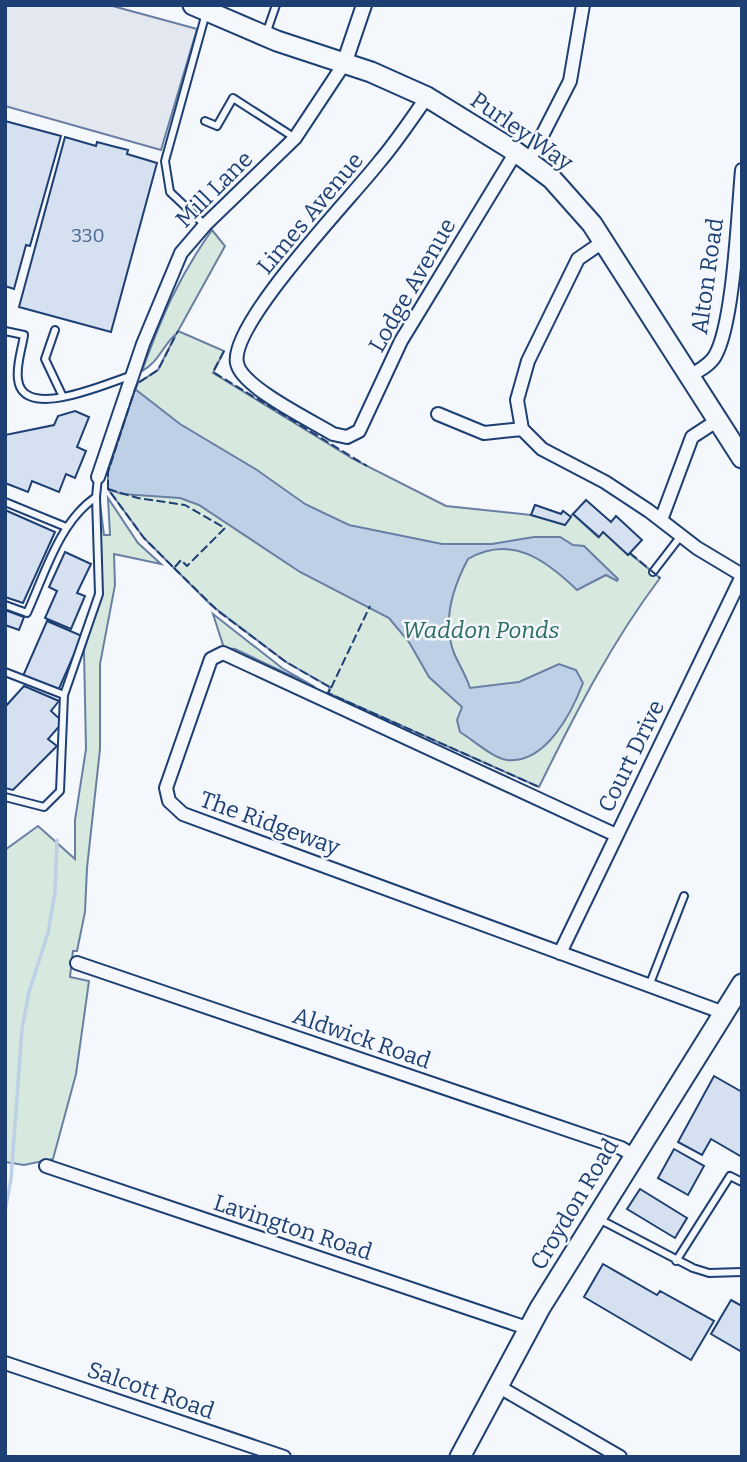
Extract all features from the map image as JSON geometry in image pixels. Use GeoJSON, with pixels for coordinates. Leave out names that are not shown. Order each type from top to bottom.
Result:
{"type":"FeatureCollection","features":[{"type":"Feature","properties":{"kind":"highway","name":"Purley Way"},"geometry":{"type":"LineString","coordinates":[[203,7],[265,36],[371,72],[427,97],[527,154],[567,192],[604,241],[742,458]]}},
{"type":"Feature","properties":{"kind":"highway","name":"Croydon Road"},"geometry":{"type":"LineString","coordinates":[[460,1457],[527,1328],[633,1155],[740,991]]}},
{"type":"Feature","properties":{"kind":"street"},"geometry":{"type":"LineString","coordinates":[[344,64],[364,5]]}},
{"type":"Feature","properties":{"kind":"street","name":"Lodge Avenue"},"geometry":{"type":"LineString","coordinates":[[347,437],[359,431],[401,341],[527,154],[570,81],[583,5]]}},
{"type":"Feature","properties":{"kind":"street","name":"Mill Lane"},"geometry":{"type":"LineString","coordinates":[[98,477],[132,376],[173,269],[190,240],[295,138],[344,64]]}},
{"type":"Feature","properties":{"kind":"street","name":"Limes Avenue"},"geometry":{"type":"LineString","coordinates":[[347,437],[334,434],[259,389],[241,373],[236,362],[238,349],[265,301],[314,235],[380,162],[427,97]]}},
{"type":"Feature","properties":{"kind":"street","name":"Alton Road"},"geometry":{"type":"LineString","coordinates":[[690,376],[713,359],[719,346],[730,287],[742,170]]}},
{"type":"Feature","properties":{"kind":"street"},"geometry":{"type":"LineString","coordinates":[[604,241],[578,259],[528,361],[516,400],[522,429],[542,449],[605,482],[661,520],[680,537],[742,576]]}},
{"type":"Feature","properties":{"kind":"street"},"geometry":{"type":"LineString","coordinates":[[439,414],[484,433],[522,429]]}},
{"type":"Feature","properties":{"kind":"street"},"geometry":{"type":"LineString","coordinates":[[661,520],[692,437],[718,420]]}},
{"type":"Feature","properties":{"kind":"street","name":"Court Drive"},"geometry":{"type":"LineString","coordinates":[[560,953],[742,576]]}},
{"type":"Feature","properties":{"kind":"street","name":"The Ridgeway"},"geometry":{"type":"LineString","coordinates":[[616,835],[232,656],[219,653],[211,659],[166,788],[169,801],[178,811],[724,1013]]}},
{"type":"Feature","properties":{"kind":"street","name":"Aldwick Road"},"geometry":{"type":"LineString","coordinates":[[77,963],[621,1148],[633,1155]]}},
{"type":"Feature","properties":{"kind":"street","name":"Lavington Road"},"geometry":{"type":"LineString","coordinates":[[47,1162],[527,1328]]}},
{"type":"Feature","properties":{"kind":"street","name":"Salcott Road"},"geometry":{"type":"LineString","coordinates":[[5,1363],[284,1457]]}},
{"type":"Feature","properties":{"kind":"street"},"geometry":{"type":"LineString","coordinates":[[496,1385],[620,1457]]}},
{"type":"Feature","properties":{"kind":"lane"},"geometry":{"type":"LineString","coordinates":[[265,36],[276,5]]}},
{"type":"Feature","properties":{"kind":"lane"},"geometry":{"type":"LineString","coordinates":[[203,7],[165,161],[170,192],[205,225]]}},
{"type":"Feature","properties":{"kind":"lane"},"geometry":{"type":"LineString","coordinates":[[205,121],[217,126],[233,98],[295,138]]}},
{"type":"Feature","properties":{"kind":"lane"},"geometry":{"type":"LineString","coordinates":[[55,330],[45,359],[62,397]]}},
{"type":"Feature","properties":{"kind":"lane"},"geometry":{"type":"LineString","coordinates":[[5,331],[24,335],[17,379],[24,393],[41,400],[62,397],[132,376]]}},
{"type":"Feature","properties":{"kind":"lane"},"geometry":{"type":"LineString","coordinates":[[5,797],[44,807],[60,791],[64,695],[99,594],[96,497],[98,477]]}},
{"type":"Feature","properties":{"kind":"lane"},"geometry":{"type":"LineString","coordinates":[[5,605],[27,613],[66,527],[82,506],[96,497]]}},
{"type":"Feature","properties":{"kind":"lane"},"geometry":{"type":"LineString","coordinates":[[5,502],[66,527]]}},
{"type":"Feature","properties":{"kind":"lane"},"geometry":{"type":"LineString","coordinates":[[653,572],[680,537]]}},
{"type":"Feature","properties":{"kind":"lane"},"geometry":{"type":"LineString","coordinates":[[5,672],[64,695]]}},
{"type":"Feature","properties":{"kind":"lane"},"geometry":{"type":"LineString","coordinates":[[649,986],[684,896]]}},
{"type":"Feature","properties":{"kind":"lane"},"geometry":{"type":"LineString","coordinates":[[677,1261],[730,1175],[742,1182]]}},
{"type":"Feature","properties":{"kind":"lane"},"geometry":{"type":"LineString","coordinates":[[595,1216],[677,1261],[709,1273],[742,1272]]}},
{"type":"Feature","properties":{"kind":"green space","name":"Waddon Ponds"},"geometry":{"type":"Polygon","coordinates":[[[212,230],[225,246],[178,331],[224,351],[213,373],[353,459],[446,506],[531,515],[535,505],[561,514],[563,511],[570,517],[573,514],[598,537],[603,532],[660,578],[610,653],[539,787],[328,693],[330,687],[286,662],[211,605],[144,538],[108,489],[108,472],[135,389],[138,383],[158,370],[176,334],[148,368],[142,371],[157,333],[180,281],[212,230]]]}},
{"type":"Feature","properties":{"kind":"green space"},"geometry":{"type":"Polygon","coordinates":[[[99,496],[104,535],[110,535],[108,498],[138,543],[161,564],[114,554],[115,585],[100,664],[100,749],[85,912],[77,951],[73,951],[70,977],[89,981],[76,1074],[53,1159],[24,1165],[5,1162],[5,850],[38,826],[75,859],[75,820],[86,749],[84,650],[101,594],[99,496]]]}},
{"type":"Feature","properties":{"kind":"green space"},"geometry":{"type":"Polygon","coordinates":[[[213,614],[282,668],[315,687],[235,649],[224,648],[213,614]]]}},
{"type":"Feature","properties":{"kind":"shaded area"},"geometry":{"type":"Polygon","coordinates":[[[5,5],[109,5],[197,29],[161,150],[5,106],[5,5]]]}},
{"type":"Feature","properties":{"kind":"water","name":"Waddon Ponds"},"geometry":{"type":"Polygon","coordinates":[[[135,389],[180,424],[257,470],[305,504],[349,525],[442,544],[492,544],[534,537],[560,537],[573,545],[584,546],[617,581],[606,575],[577,590],[553,569],[527,554],[499,549],[484,552],[468,559],[454,593],[449,617],[454,653],[470,688],[519,682],[559,664],[576,670],[583,683],[572,708],[555,734],[534,754],[521,759],[507,760],[496,756],[460,732],[457,720],[462,707],[429,677],[409,642],[389,618],[300,572],[199,505],[180,498],[122,494],[108,489],[108,472],[135,389]]]}},
{"type":"Feature","properties":{"kind":"building"},"geometry":{"type":"Polygon","coordinates":[[[5,121],[61,136],[30,246],[26,245],[14,289],[5,286],[5,121]]]}},
{"type":"Feature","properties":{"kind":"building"},"geometry":{"type":"Polygon","coordinates":[[[65,137],[96,146],[97,142],[128,150],[127,154],[157,163],[111,332],[19,307],[65,137]]]}},
{"type":"Feature","properties":{"kind":"building"},"geometry":{"type":"Polygon","coordinates":[[[75,411],[89,417],[77,447],[86,451],[75,478],[66,474],[59,492],[32,481],[28,492],[5,483],[5,435],[54,425],[58,416],[75,411]]]}},
{"type":"Feature","properties":{"kind":"building"},"geometry":{"type":"Polygon","coordinates":[[[586,500],[611,522],[616,516],[642,540],[628,555],[603,532],[599,537],[573,514],[586,500]]]}},
{"type":"Feature","properties":{"kind":"building"},"geometry":{"type":"Polygon","coordinates":[[[535,505],[561,514],[563,511],[571,517],[565,525],[531,515],[535,505]]]}},
{"type":"Feature","properties":{"kind":"building"},"geometry":{"type":"Polygon","coordinates":[[[5,510],[55,532],[23,603],[5,597],[5,510]]]}},
{"type":"Feature","properties":{"kind":"building"},"geometry":{"type":"Polygon","coordinates":[[[65,552],[91,564],[77,593],[85,596],[71,629],[45,618],[57,591],[49,587],[65,552]]]}},
{"type":"Feature","properties":{"kind":"building"},"geometry":{"type":"Polygon","coordinates":[[[5,610],[24,617],[19,630],[5,625],[5,610]]]}},
{"type":"Feature","properties":{"kind":"building"},"geometry":{"type":"Polygon","coordinates":[[[47,621],[82,636],[58,691],[23,676],[47,621]]]}},
{"type":"Feature","properties":{"kind":"building"},"geometry":{"type":"Polygon","coordinates":[[[24,686],[59,701],[51,711],[63,722],[48,739],[57,746],[13,790],[5,788],[5,707],[24,686]]]}},
{"type":"Feature","properties":{"kind":"building"},"geometry":{"type":"Polygon","coordinates":[[[714,1076],[742,1092],[742,1157],[711,1139],[702,1155],[678,1142],[714,1076]]]}},
{"type":"Feature","properties":{"kind":"building"},"geometry":{"type":"Polygon","coordinates":[[[674,1149],[704,1166],[688,1195],[658,1178],[674,1149]]]}},
{"type":"Feature","properties":{"kind":"building"},"geometry":{"type":"Polygon","coordinates":[[[640,1189],[687,1218],[675,1238],[627,1209],[640,1189]]]}},
{"type":"Feature","properties":{"kind":"building"},"geometry":{"type":"Polygon","coordinates":[[[603,1264],[657,1295],[660,1291],[714,1321],[691,1360],[584,1297],[603,1264]]]}},
{"type":"Feature","properties":{"kind":"building"},"geometry":{"type":"Polygon","coordinates":[[[731,1300],[742,1306],[742,1352],[711,1334],[731,1300]]]}},
{"type":"Feature","properties":{"kind":"waterway"},"geometry":{"type":"LineString","coordinates":[[5,1211],[11,1179],[22,1029],[29,992],[48,933],[55,892],[57,840]]}},
{"type":"Feature","properties":{"kind":"fence"},"geometry":{"type":"LineString","coordinates":[[108,489],[108,472],[135,389],[138,383],[158,370],[178,331]]}},
{"type":"Feature","properties":{"kind":"fence"},"geometry":{"type":"LineString","coordinates":[[224,351],[213,372],[367,466]]}},
{"type":"Feature","properties":{"kind":"fence"},"geometry":{"type":"LineString","coordinates":[[108,489],[138,498],[185,505],[225,528],[187,566],[181,560],[174,568],[144,538],[108,489]]}},
{"type":"Feature","properties":{"kind":"fence"},"geometry":{"type":"LineString","coordinates":[[630,553],[660,578]]}},
{"type":"Feature","properties":{"kind":"fence"},"geometry":{"type":"LineString","coordinates":[[174,568],[218,611],[286,662],[331,688],[328,693],[539,787]]}},
{"type":"Feature","properties":{"kind":"fence"},"geometry":{"type":"LineString","coordinates":[[331,688],[370,606]]}}]}
